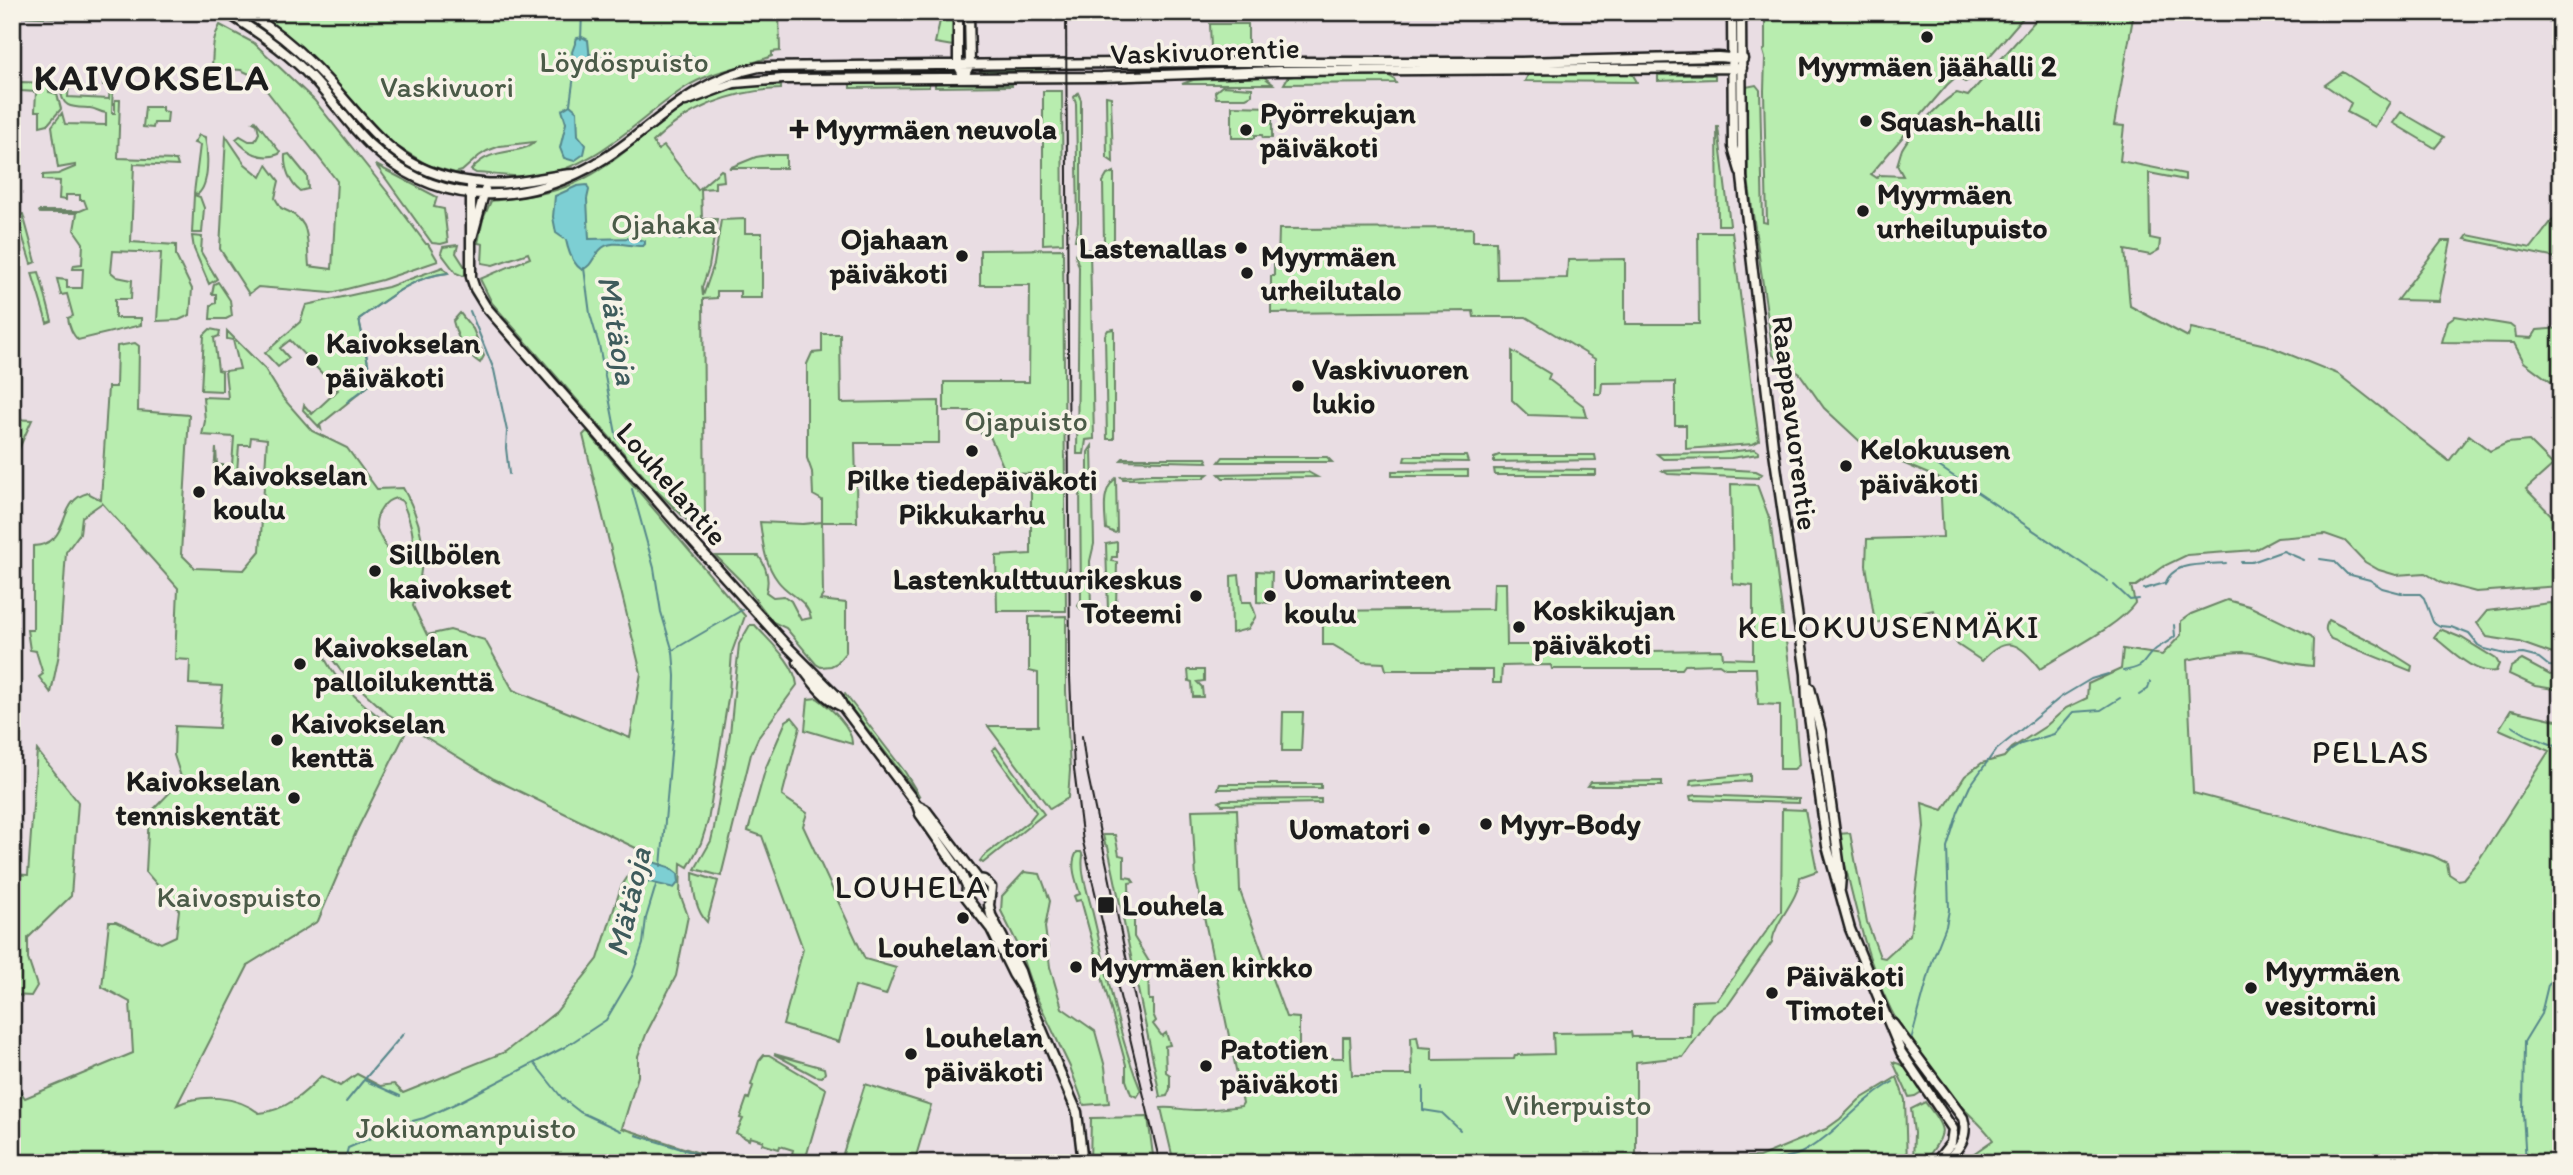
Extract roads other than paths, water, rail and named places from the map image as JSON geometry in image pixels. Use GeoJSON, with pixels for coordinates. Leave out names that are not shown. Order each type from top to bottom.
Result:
{"type":"FeatureCollection","features":[{"type":"Feature","properties":{"kind":"main road","name":"Vaskivuorentie"},"geometry":{"type":"LineString","coordinates":[[226,12],[293,60],[367,142],[391,164],[414,177],[470,195],[546,187],[564,181],[607,155],[696,89],[718,78],[759,67],[970,64],[1743,63]]}},
{"type":"Feature","properties":{"kind":"main road","name":"Vaskivuorentie"},"geometry":{"type":"LineString","coordinates":[[246,12],[281,36],[315,67],[388,148],[430,172],[485,184],[573,174]]}},
{"type":"Feature","properties":{"kind":"main road"},"geometry":{"type":"LineString","coordinates":[[958,12],[958,65],[964,76]]}},
{"type":"Feature","properties":{"kind":"main road"},"geometry":{"type":"LineString","coordinates":[[964,76],[970,64],[969,12]]}},
{"type":"Feature","properties":{"kind":"main road","name":"Raappavuorentie"},"geometry":{"type":"LineString","coordinates":[[1732,12],[1734,147],[1742,177]]}},
{"type":"Feature","properties":{"kind":"main road","name":"Raappavuorentie"},"geometry":{"type":"LineString","coordinates":[[1741,12],[1742,177],[1773,445],[1806,674],[1820,807],[1829,856],[1861,959],[1901,1052],[1953,1129],[1951,1143],[1935,1163]]}},
{"type":"Feature","properties":{"kind":"main road","name":"Vaskivuorentie"},"geometry":{"type":"LineString","coordinates":[[674,107],[734,83],[761,79],[1093,77],[1731,63]]}},
{"type":"Feature","properties":{"kind":"main road","name":"Louhelantie"},"geometry":{"type":"LineString","coordinates":[[471,182],[471,277],[486,307],[786,645],[829,687],[917,805],[920,814],[967,886]]}},
{"type":"Feature","properties":{"kind":"main road","name":"Louhelantie"},"geometry":{"type":"LineString","coordinates":[[470,245],[485,195],[485,184]]}},
{"type":"Feature","properties":{"kind":"main road","name":"Louhelantie"},"geometry":{"type":"LineString","coordinates":[[917,805],[925,809],[978,878]]}},
{"type":"Feature","properties":{"kind":"main road"},"geometry":{"type":"LineString","coordinates":[[1030,999],[1013,974],[991,929],[966,897],[967,886],[978,878],[991,887],[991,915],[1020,971],[1077,1112],[1083,1163]]}},
{"type":"Feature","properties":{"kind":"main road"},"geometry":{"type":"LineString","coordinates":[[973,904],[982,905],[989,900]]}},
{"type":"Feature","properties":{"kind":"main road","name":"Raappavuorentie"},"geometry":{"type":"LineString","coordinates":[[1888,1017],[1963,1118],[1965,1134],[1962,1142],[1945,1163]]}},
{"type":"Feature","properties":{"kind":"water"},"geometry":{"type":"Polygon","coordinates":[[[577,38],[588,40],[590,60],[582,62],[573,59],[572,52],[577,38]]]}},
{"type":"Feature","properties":{"kind":"water"},"geometry":{"type":"Polygon","coordinates":[[[570,105],[577,111],[578,135],[586,145],[584,154],[574,161],[564,158],[560,148],[566,123],[562,110],[570,105]]]}},
{"type":"Feature","properties":{"kind":"water"},"geometry":{"type":"Polygon","coordinates":[[[587,185],[589,239],[633,238],[645,241],[645,244],[604,246],[582,270],[574,261],[566,240],[556,233],[553,217],[555,196],[577,186],[587,185]]]}},
{"type":"Feature","properties":{"kind":"water","name":"Mätäoja"},"geometry":{"type":"Polygon","coordinates":[[[640,858],[669,867],[678,874],[679,882],[674,888],[649,882],[647,876],[636,871],[640,858]]]}},
{"type":"Feature","properties":{"kind":"waterway","name":"Mätäoja"},"geometry":{"type":"LineString","coordinates":[[581,39],[582,12]]}},
{"type":"Feature","properties":{"kind":"waterway"},"geometry":{"type":"LineString","coordinates":[[589,54],[632,62]]}},
{"type":"Feature","properties":{"kind":"waterway"},"geometry":{"type":"LineString","coordinates":[[638,63],[667,56],[693,56]]}},
{"type":"Feature","properties":{"kind":"waterway","name":"Mätäoja"},"geometry":{"type":"LineString","coordinates":[[570,104],[576,61]]}},
{"type":"Feature","properties":{"kind":"waterway"},"geometry":{"type":"LineString","coordinates":[[679,240],[685,237],[699,218]]}},
{"type":"Feature","properties":{"kind":"waterway","name":"Mätäoja"},"geometry":{"type":"LineString","coordinates":[[584,268],[590,314],[599,345],[617,439]]}},
{"type":"Feature","properties":{"kind":"waterway"},"geometry":{"type":"LineString","coordinates":[[347,402],[372,383],[359,319],[390,296],[412,284],[448,273]]}},
{"type":"Feature","properties":{"kind":"waterway"},"geometry":{"type":"LineString","coordinates":[[470,311],[494,370],[507,431],[509,474]]}},
{"type":"Feature","properties":{"kind":"waterway"},"geometry":{"type":"LineString","coordinates":[[1888,444],[1931,461],[2108,581]]}},
{"type":"Feature","properties":{"kind":"waterway","name":"Mätäoja"},"geometry":{"type":"LineString","coordinates":[[632,489],[654,568],[661,612],[673,652],[675,676],[674,720],[661,866]]}},
{"type":"Feature","properties":{"kind":"waterway"},"geometry":{"type":"LineString","coordinates":[[2241,562],[2252,562],[2283,551],[2304,560]]}},
{"type":"Feature","properties":{"kind":"waterway"},"geometry":{"type":"LineString","coordinates":[[2320,559],[2334,561],[2347,574],[2370,580],[2382,588],[2405,594],[2420,594],[2433,622],[2469,634],[2485,649],[2509,655],[2523,654],[2539,658],[2549,666],[2561,667]]}},
{"type":"Feature","properties":{"kind":"waterway"},"geometry":{"type":"LineString","coordinates":[[2165,585],[2175,571],[2190,565],[2226,563]]}},
{"type":"Feature","properties":{"kind":"waterway"},"geometry":{"type":"LineString","coordinates":[[2144,589],[2165,583]]}},
{"type":"Feature","properties":{"kind":"waterway"},"geometry":{"type":"LineString","coordinates":[[2114,585],[2130,600],[2138,599]]}},
{"type":"Feature","properties":{"kind":"waterway"},"geometry":{"type":"LineString","coordinates":[[673,650],[742,610]]}},
{"type":"Feature","properties":{"kind":"waterway"},"geometry":{"type":"LineString","coordinates":[[2123,671],[2141,665],[2151,653],[2173,638],[2174,625]]}},
{"type":"Feature","properties":{"kind":"waterway"},"geometry":{"type":"LineString","coordinates":[[1911,1040],[1949,910],[1947,847],[1970,786],[1995,751],[2061,697],[2091,679],[2108,674]]}},
{"type":"Feature","properties":{"kind":"waterway"},"geometry":{"type":"LineString","coordinates":[[2139,695],[2148,689],[2150,682]]}},
{"type":"Feature","properties":{"kind":"waterway"},"geometry":{"type":"LineString","coordinates":[[2007,753],[2021,744],[2054,734],[2073,712],[2101,710],[2120,698]]}},
{"type":"Feature","properties":{"kind":"waterway"},"geometry":{"type":"LineString","coordinates":[[2512,726],[2561,748]]}},
{"type":"Feature","properties":{"kind":"waterway","name":"Mätäoja"},"geometry":{"type":"LineString","coordinates":[[344,1163],[348,1148],[459,1102],[565,1047],[606,1020],[632,976],[643,944],[646,918],[656,885]]}},
{"type":"Feature","properties":{"kind":"waterway"},"geometry":{"type":"LineString","coordinates":[[2526,1163],[2523,1113],[2524,1042],[2541,1014],[2548,985],[2561,962]]}},
{"type":"Feature","properties":{"kind":"waterway"},"geometry":{"type":"LineString","coordinates":[[400,1096],[364,1080],[404,1033]]}},
{"type":"Feature","properties":{"kind":"waterway"},"geometry":{"type":"LineString","coordinates":[[535,1064],[562,1098],[580,1112],[621,1131]]}},
{"type":"Feature","properties":{"kind":"waterway"},"geometry":{"type":"LineString","coordinates":[[346,1102],[363,1081]]}},
{"type":"Feature","properties":{"kind":"waterway"},"geometry":{"type":"LineString","coordinates":[[1746,1163],[1795,1155],[1814,1146],[1893,1082]]}},
{"type":"Feature","properties":{"kind":"waterway"},"geometry":{"type":"LineString","coordinates":[[1423,1087],[1423,1110],[1442,1113],[1460,1130]]}},
{"type":"Feature","properties":{"kind":"waterway"},"geometry":{"type":"LineString","coordinates":[[636,1135],[727,1163]]}},
{"type":"Feature","properties":{"kind":"railway"},"geometry":{"type":"LineString","coordinates":[[1066,12],[1070,677],[1074,769],[1083,842],[1160,1163]]}},
{"type":"Feature","properties":{"kind":"railway"},"geometry":{"type":"LineString","coordinates":[[1082,736],[1154,1090]]}},
{"type":"Feature","properties":{"kind":"place","name":"Myyrmäen jäähalli 2"},"geometry":{"type":"Point","coordinates":[1927,37]}},
{"type":"Feature","properties":{"kind":"place","name":"Squash-halli"},"geometry":{"type":"Point","coordinates":[1866,121]}},
{"type":"Feature","properties":{"kind":"place","name":"Myyrmäen neuvola"},"geometry":{"type":"Point","coordinates":[799,129]}},
{"type":"Feature","properties":{"kind":"place","name":"Pyörrekujan päiväkoti"},"geometry":{"type":"Point","coordinates":[1246,130]}},
{"type":"Feature","properties":{"kind":"place","name":"Myyrmäen urheilupuisto"},"geometry":{"type":"Point","coordinates":[1863,211]}},
{"type":"Feature","properties":{"kind":"place","name":"Lastenallas"},"geometry":{"type":"Point","coordinates":[1241,248]}},
{"type":"Feature","properties":{"kind":"place","name":"Ojahaan päiväkoti"},"geometry":{"type":"Point","coordinates":[962,256]}},
{"type":"Feature","properties":{"kind":"place","name":"Myyrmäen urheilutalo"},"geometry":{"type":"Point","coordinates":[1247,273]}},
{"type":"Feature","properties":{"kind":"place","name":"Kaivokselan päiväkoti"},"geometry":{"type":"Point","coordinates":[312,360]}},
{"type":"Feature","properties":{"kind":"place","name":"Vaskivuoren lukio"},"geometry":{"type":"Point","coordinates":[1298,386]}},
{"type":"Feature","properties":{"kind":"place","name":"Pilke tiedepäiväkoti Pikkukarhu"},"geometry":{"type":"Point","coordinates":[972,451]}},
{"type":"Feature","properties":{"kind":"place","name":"Kelokuusen päiväkoti"},"geometry":{"type":"Point","coordinates":[1846,466]}},
{"type":"Feature","properties":{"kind":"place","name":"Kaivokselan koulu"},"geometry":{"type":"Point","coordinates":[199,492]}},
{"type":"Feature","properties":{"kind":"place","name":"Sillbölen kaivokset"},"geometry":{"type":"Point","coordinates":[375,571]}},
{"type":"Feature","properties":{"kind":"place","name":"Lastenkulttuurikeskus Toteemi"},"geometry":{"type":"Point","coordinates":[1196,596]}},
{"type":"Feature","properties":{"kind":"place","name":"Uomarinteen koulu"},"geometry":{"type":"Point","coordinates":[1270,596]}},
{"type":"Feature","properties":{"kind":"place","name":"Koskikujan päiväkoti"},"geometry":{"type":"Point","coordinates":[1519,627]}},
{"type":"Feature","properties":{"kind":"place","name":"Kaivokselan palloilukenttä"},"geometry":{"type":"Point","coordinates":[300,664]}},
{"type":"Feature","properties":{"kind":"place","name":"Kaivokselan kenttä"},"geometry":{"type":"Point","coordinates":[277,740]}},
{"type":"Feature","properties":{"kind":"place","name":"Kaivokselan tenniskentät"},"geometry":{"type":"Point","coordinates":[294,798]}},
{"type":"Feature","properties":{"kind":"place","name":"Myyr-Body"},"geometry":{"type":"Point","coordinates":[1486,824]}},
{"type":"Feature","properties":{"kind":"place","name":"Uomatori"},"geometry":{"type":"Point","coordinates":[1424,829]}},
{"type":"Feature","properties":{"kind":"place","name":"Louhela"},"geometry":{"type":"Point","coordinates":[1106,905]}},
{"type":"Feature","properties":{"kind":"place","name":"Louhelan tori"},"geometry":{"type":"Point","coordinates":[963,918]}},
{"type":"Feature","properties":{"kind":"place","name":"Myyrmäen kirkko"},"geometry":{"type":"Point","coordinates":[1076,967]}},
{"type":"Feature","properties":{"kind":"place","name":"Myyrmäen vesitorni"},"geometry":{"type":"Point","coordinates":[2251,988]}},
{"type":"Feature","properties":{"kind":"place","name":"Päiväkoti Timotei"},"geometry":{"type":"Point","coordinates":[1772,993]}},
{"type":"Feature","properties":{"kind":"place","name":"Louhelan päiväkoti"},"geometry":{"type":"Point","coordinates":[911,1054]}},
{"type":"Feature","properties":{"kind":"place","name":"Patotien päiväkoti"},"geometry":{"type":"Point","coordinates":[1206,1066]}},
{"type":"Feature","properties":{"kind":"district","name":"KAIVOKSELA"},"geometry":{"type":"Point","coordinates":[152,77]}},
{"type":"Feature","properties":{"kind":"district","name":"KELOKUUSENMÄKI"},"geometry":{"type":"Point","coordinates":[1889,627]}},
{"type":"Feature","properties":{"kind":"district","name":"PELLAS"},"geometry":{"type":"Point","coordinates":[2371,752]}},
{"type":"Feature","properties":{"kind":"district","name":"LOUHELA"},"geometry":{"type":"Point","coordinates":[912,886]}},
{"type":"Feature","properties":{"kind":"park label","name":"Löydöspuisto"},"geometry":{"type":"Point","coordinates":[624,62]}},
{"type":"Feature","properties":{"kind":"park label","name":"Vaskivuori"},"geometry":{"type":"Point","coordinates":[447,87]}},
{"type":"Feature","properties":{"kind":"park label","name":"Ojahaka"},"geometry":{"type":"Point","coordinates":[664,224]}},
{"type":"Feature","properties":{"kind":"park label","name":"Ojapuisto"},"geometry":{"type":"Point","coordinates":[1026,421]}},
{"type":"Feature","properties":{"kind":"park label","name":"Kaivospuisto"},"geometry":{"type":"Point","coordinates":[239,897]}},
{"type":"Feature","properties":{"kind":"park label","name":"Viherpuisto"},"geometry":{"type":"Point","coordinates":[1578,1105]}},
{"type":"Feature","properties":{"kind":"park label","name":"Jokiuomanpuisto"},"geometry":{"type":"Point","coordinates":[466,1128]}}]}
